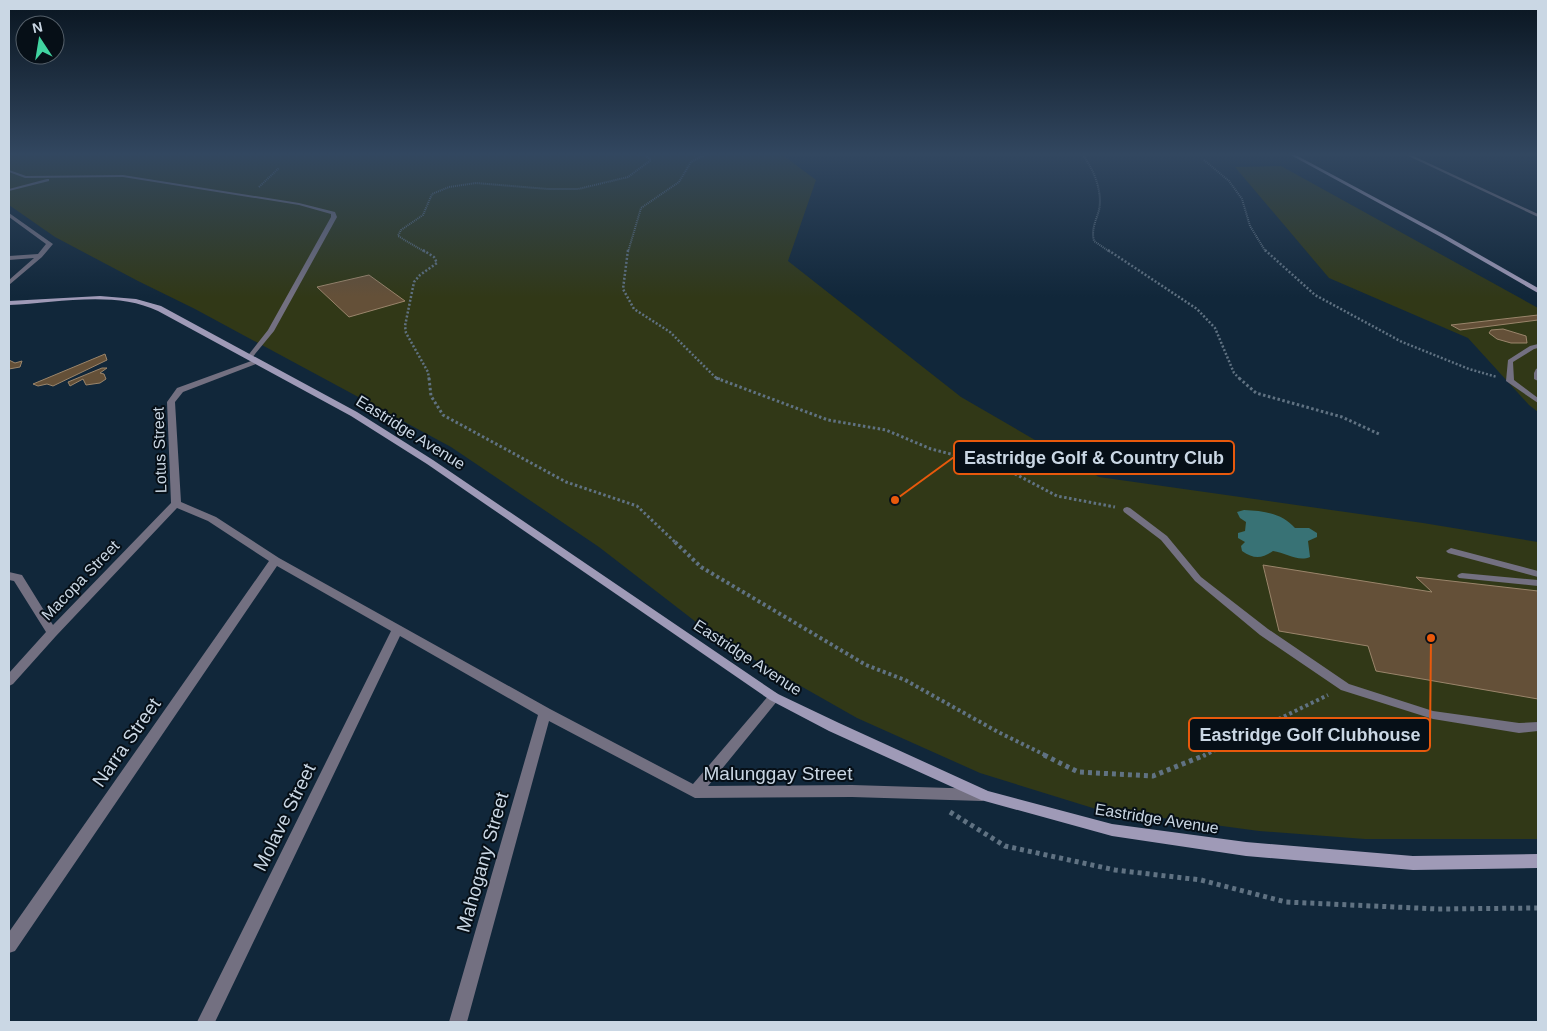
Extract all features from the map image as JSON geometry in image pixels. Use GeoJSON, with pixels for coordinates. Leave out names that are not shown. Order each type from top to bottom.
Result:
{"type":"FeatureCollection","features":[{"type":"Feature","properties":{"kind":"street"},"geometry":{"type":"LineString","coordinates":[[1378,201],[1538,291]]}},
{"type":"Feature","properties":{"kind":"street"},"geometry":{"type":"LineString","coordinates":[[9,215],[50,244],[40,256],[9,283]]}},
{"type":"Feature","properties":{"kind":"street"},"geometry":{"type":"LineString","coordinates":[[9,258],[40,256]]}},
{"type":"Feature","properties":{"kind":"street","name":"Eastridge Avenue"},"geometry":{"type":"LineString","coordinates":[[9,303],[96,299],[122,300],[153,306],[354,414],[430,462],[774,697],[834,727],[986,796],[1112,830],[1246,849],[1413,863],[1538,861]]}},
{"type":"Feature","properties":{"kind":"street","name":"Lotus Street"},"geometry":{"type":"LineString","coordinates":[[176,504],[171,402],[180,390],[253,360]]}},
{"type":"Feature","properties":{"kind":"street"},"geometry":{"type":"LineString","coordinates":[[176,504],[212,518],[275,560],[545,713],[695,792]]}},
{"type":"Feature","properties":{"kind":"street","name":"Macopa Street"},"geometry":{"type":"LineString","coordinates":[[9,681],[52,633],[176,504]]}},
{"type":"Feature","properties":{"kind":"street","name":"Narra Street"},"geometry":{"type":"LineString","coordinates":[[9,946],[275,560]]}},
{"type":"Feature","properties":{"kind":"street"},"geometry":{"type":"LineString","coordinates":[[9,576],[18,578],[52,633]]}},
{"type":"Feature","properties":{"kind":"street","name":"Molave Street"},"geometry":{"type":"LineString","coordinates":[[206,1022],[398,628]]}},
{"type":"Feature","properties":{"kind":"street","name":"Malunggay Street"},"geometry":{"type":"LineString","coordinates":[[695,792],[774,697]]}},
{"type":"Feature","properties":{"kind":"street","name":"Mahogany Street"},"geometry":{"type":"LineString","coordinates":[[458,1022],[545,713]]}},
{"type":"Feature","properties":{"kind":"street","name":"Malunggay Street"},"geometry":{"type":"LineString","coordinates":[[695,792],[917,792],[986,796]]}},
{"type":"Feature","properties":{"kind":"lane"},"geometry":{"type":"LineString","coordinates":[[253,360],[271,331],[334,215],[320,208],[275,201]]}},
{"type":"Feature","properties":{"kind":"lane"},"geometry":{"type":"LineString","coordinates":[[1506,201],[1538,216]]}},
{"type":"Feature","properties":{"kind":"lane"},"geometry":{"type":"LineString","coordinates":[[1538,346],[1532,347],[1510,361],[1510,381],[1538,401]]}},
{"type":"Feature","properties":{"kind":"lane"},"geometry":{"type":"LineString","coordinates":[[1538,370],[1536,373],[1538,379]]}},
{"type":"Feature","properties":{"kind":"lane"},"geometry":{"type":"LineString","coordinates":[[1127,510],[1164,538],[1198,579],[1264,632],[1345,687],[1433,716],[1519,728],[1538,727]]}},
{"type":"Feature","properties":{"kind":"lane"},"geometry":{"type":"LineString","coordinates":[[1451,551],[1538,574]]}},
{"type":"Feature","properties":{"kind":"lane"},"geometry":{"type":"LineString","coordinates":[[1462,576],[1538,583]]}},
{"type":"Feature","properties":{"kind":"path"},"geometry":{"type":"LineString","coordinates":[[429,201],[423,215],[401,230],[398,236],[434,257],[438,263],[420,275],[414,282],[405,326],[406,333],[428,372],[431,396],[443,415],[566,482],[637,506],[701,567],[866,664],[905,680],[998,732],[1078,772],[1152,776],[1191,762],[1345,687]]}},
{"type":"Feature","properties":{"kind":"path"},"geometry":{"type":"LineString","coordinates":[[651,201],[641,208],[628,252],[623,289],[634,309],[670,332],[715,377],[828,420],[886,430],[932,449],[1002,467],[1058,496],[1127,510]]}},
{"type":"Feature","properties":{"kind":"path"},"geometry":{"type":"LineString","coordinates":[[1100,201],[1091,233],[1094,241],[1197,309],[1215,328],[1234,373],[1256,393],[1342,417],[1379,434]]}},
{"type":"Feature","properties":{"kind":"path"},"geometry":{"type":"LineString","coordinates":[[1243,201],[1250,226],[1267,253],[1315,295],[1402,342],[1469,369],[1510,381]]}},
{"type":"Feature","properties":{"kind":"path"},"geometry":{"type":"LineString","coordinates":[[917,792],[1005,846],[1115,870],[1201,880],[1286,902],[1438,909],[1538,908]]}},
{"type":"Feature","properties":{"kind":"shaded area"},"geometry":{"type":"Polygon","coordinates":[[[9,201],[809,201],[788,261],[961,397],[1099,477],[1423,523],[1538,542],[1538,839],[1365,839],[1259,831],[1096,809],[980,773],[857,718],[718,639],[599,547],[451,447],[195,309],[55,237],[9,205],[9,201]]]}},
{"type":"Feature","properties":{"kind":"shaded area"},"geometry":{"type":"Polygon","coordinates":[[[1264,201],[1345,201],[1538,308],[1538,412],[1529,405],[1468,338],[1329,278],[1264,201]]]}},
{"type":"Feature","properties":{"kind":"shaded area"},"geometry":{"type":"Polygon","coordinates":[[[1244,510],[1272,514],[1284,519],[1295,528],[1309,528],[1317,533],[1317,537],[1308,541],[1310,557],[1296,558],[1273,551],[1265,556],[1258,557],[1250,556],[1242,551],[1241,546],[1245,542],[1238,538],[1238,533],[1245,531],[1246,522],[1240,518],[1237,512],[1244,510]]]}},
{"type":"Feature","properties":{"kind":"building"},"geometry":{"type":"Polygon","coordinates":[[[369,275],[405,301],[349,317],[317,287],[369,275]]]}},
{"type":"Feature","properties":{"kind":"building"},"geometry":{"type":"Polygon","coordinates":[[[1538,315],[1538,320],[1460,330],[1451,325],[1538,315]]]}},
{"type":"Feature","properties":{"kind":"building"},"geometry":{"type":"Polygon","coordinates":[[[1503,329],[1526,336],[1527,343],[1511,343],[1497,339],[1489,333],[1491,330],[1503,329]]]}},
{"type":"Feature","properties":{"kind":"building"},"geometry":{"type":"Polygon","coordinates":[[[105,354],[107,360],[53,386],[33,384],[105,354]]]}},
{"type":"Feature","properties":{"kind":"building"},"geometry":{"type":"Polygon","coordinates":[[[9,360],[15,363],[22,361],[20,367],[9,369],[9,360]]]}},
{"type":"Feature","properties":{"kind":"building"},"geometry":{"type":"Polygon","coordinates":[[[102,368],[107,368],[100,373],[104,374],[106,379],[100,383],[86,385],[83,379],[70,386],[68,382],[102,368]]]}},
{"type":"Feature","properties":{"kind":"building"},"geometry":{"type":"Polygon","coordinates":[[[1263,565],[1432,592],[1416,577],[1538,591],[1538,699],[1376,671],[1368,646],[1279,631],[1263,565]]]}},
{"type":"Feature","properties":{"kind":"place","name":"Eastridge Golf & Country Club"},"geometry":{"type":"Point","coordinates":[895,500]}},
{"type":"Feature","properties":{"kind":"place","name":"Eastridge Golf Clubhouse"},"geometry":{"type":"Point","coordinates":[1431,638]}}]}
